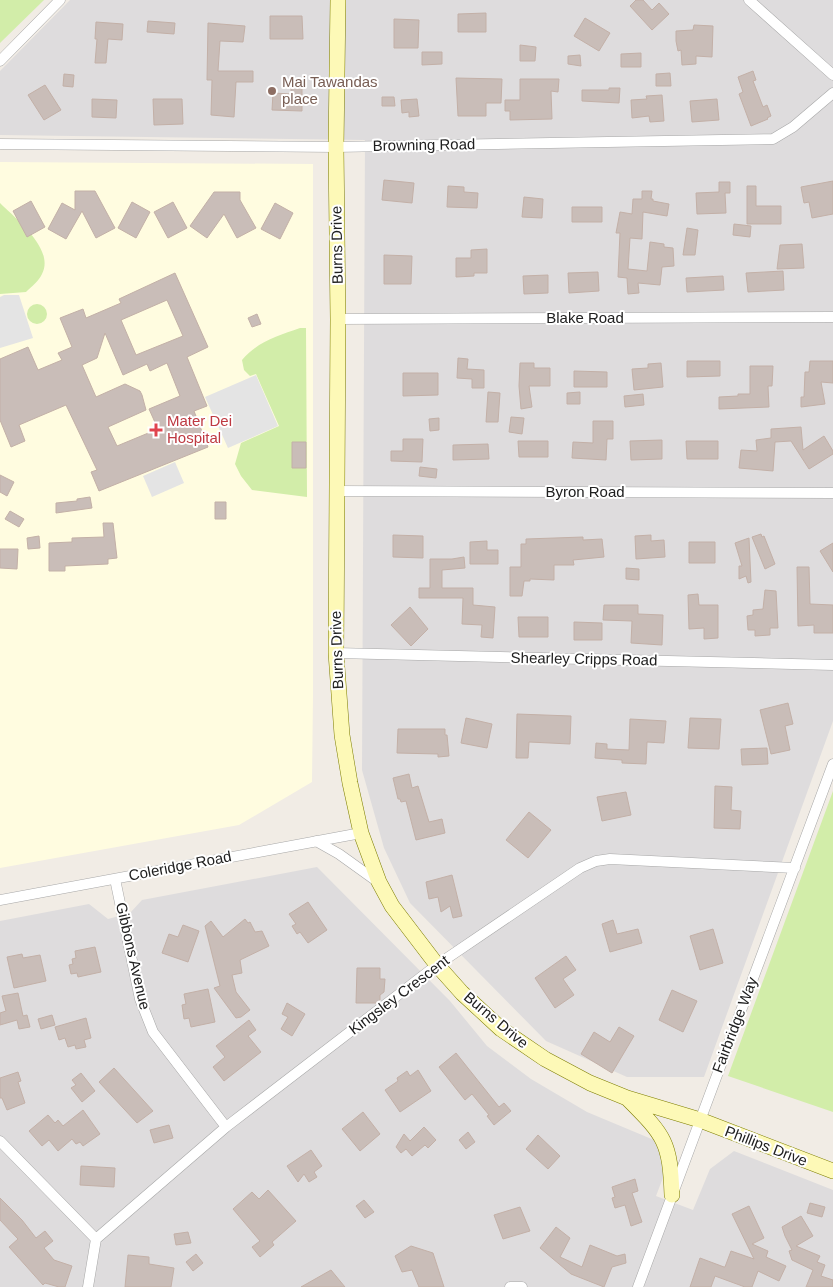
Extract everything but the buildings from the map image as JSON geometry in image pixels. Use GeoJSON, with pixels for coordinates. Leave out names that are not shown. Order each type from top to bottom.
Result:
{"type":"FeatureCollection","features":[{"type":"Feature","properties":{"kind":"main road","name":"Burns Drive"},"geometry":{"type":"LineString","coordinates":[[338,0],[336,146],[338,319],[336,653],[342,735],[361,833],[379,882],[392,906],[437,965],[462,993],[501,1029],[545,1059],[590,1082],[627,1098],[700,1120]]}},
{"type":"Feature","properties":{"kind":"main road"},"geometry":{"type":"LineString","coordinates":[[627,1098],[653,1124],[663,1139],[671,1166],[672,1195]]}},
{"type":"Feature","properties":{"kind":"main road","name":"Phillips Drive"},"geometry":{"type":"LineString","coordinates":[[700,1120],[833,1171]]}},
{"type":"Feature","properties":{"kind":"street"},"geometry":{"type":"LineString","coordinates":[[0,61],[60,0]]}},
{"type":"Feature","properties":{"kind":"street"},"geometry":{"type":"LineString","coordinates":[[750,0],[833,74]]}},
{"type":"Feature","properties":{"kind":"street","name":"Browning Road"},"geometry":{"type":"LineString","coordinates":[[0,144],[336,146],[773,139],[793,127],[833,93]]}},
{"type":"Feature","properties":{"kind":"street","name":"Blake Road"},"geometry":{"type":"LineString","coordinates":[[338,319],[833,317]]}},
{"type":"Feature","properties":{"kind":"street","name":"Byron Road"},"geometry":{"type":"LineString","coordinates":[[336,491],[833,493]]}},
{"type":"Feature","properties":{"kind":"street","name":"Shearley Cripps Road"},"geometry":{"type":"LineString","coordinates":[[336,653],[833,665]]}},
{"type":"Feature","properties":{"kind":"street","name":"Fairbridge Way"},"geometry":{"type":"LineString","coordinates":[[638,1287],[833,764]]}},
{"type":"Feature","properties":{"kind":"street","name":"Coleridge Road"},"geometry":{"type":"LineString","coordinates":[[0,900],[361,833]]}},
{"type":"Feature","properties":{"kind":"street"},"geometry":{"type":"LineString","coordinates":[[316,841],[339,854],[379,882]]}},
{"type":"Feature","properties":{"kind":"street","name":"Kingsley Crescent"},"geometry":{"type":"LineString","coordinates":[[96,1239],[226,1127],[437,965],[580,868],[596,861],[610,859],[795,868]]}},
{"type":"Feature","properties":{"kind":"street","name":"Gibbons Avenue"},"geometry":{"type":"LineString","coordinates":[[115,879],[140,999],[153,1032],[226,1127]]}},
{"type":"Feature","properties":{"kind":"street"},"geometry":{"type":"LineString","coordinates":[[0,1141],[96,1239],[88,1287]]}},
{"type":"Feature","properties":{"kind":"street"},"geometry":{"type":"LineString","coordinates":[[510,1287],[522,1287]]}},
{"type":"Feature","properties":{"kind":"shaded area"},"geometry":{"type":"Polygon","coordinates":[[[70,0],[833,0],[833,721],[704,1077],[627,1077],[546,1041],[410,903],[384,848],[362,770],[365,140],[0,135],[0,71],[70,0]]]}},
{"type":"Feature","properties":{"kind":"shaded area","name":"Mater Dei Hospital"},"geometry":{"type":"Polygon","coordinates":[[[0,162],[313,164],[313,695],[312,782],[239,825],[0,868],[0,162]]]}},
{"type":"Feature","properties":{"kind":"shaded area"},"geometry":{"type":"Polygon","coordinates":[[[4,295],[19,295],[33,338],[0,348],[0,297],[4,295]]]}},
{"type":"Feature","properties":{"kind":"shaded area"},"geometry":{"type":"Polygon","coordinates":[[[256,375],[278,426],[228,448],[205,397],[256,375]]]}},
{"type":"Feature","properties":{"kind":"shaded area"},"geometry":{"type":"Polygon","coordinates":[[[175,462],[184,483],[152,497],[143,476],[175,462]]]}},
{"type":"Feature","properties":{"kind":"shaded area"},"geometry":{"type":"Polygon","coordinates":[[[317,867],[450,1001],[487,1046],[531,1079],[587,1112],[654,1140],[662,1148],[664,1175],[656,1196],[693,1210],[710,1169],[734,1151],[833,1190],[833,1287],[0,1287],[0,921],[89,904],[108,919],[130,913],[142,900],[317,867]]]}},
{"type":"Feature","properties":{"kind":"green space"},"geometry":{"type":"Polygon","coordinates":[[[0,0],[44,0],[0,43],[0,0]]]}},
{"type":"Feature","properties":{"kind":"green space"},"geometry":{"type":"Polygon","coordinates":[[[0,203],[32,235],[43,255],[45,264],[42,274],[26,292],[0,294],[0,203]]]}},
{"type":"Feature","properties":{"kind":"green space"},"geometry":{"type":"Polygon","coordinates":[[[37,304],[44,307],[47,314],[44,321],[37,324],[30,321],[27,314],[30,307],[37,304]]]}},
{"type":"Feature","properties":{"kind":"green space"},"geometry":{"type":"Polygon","coordinates":[[[300,328],[306,328],[307,497],[252,490],[241,476],[235,464],[241,443],[279,426],[256,374],[250,376],[244,370],[242,360],[248,353],[262,344],[300,328]]]}},
{"type":"Feature","properties":{"kind":"green space"},"geometry":{"type":"Polygon","coordinates":[[[833,791],[833,1112],[728,1076],[833,791]]]}},
{"type":"Feature","properties":{"kind":"place","name":"Mai Tawandas place"},"geometry":{"type":"Point","coordinates":[272,91]}},
{"type":"Feature","properties":{"kind":"place","name":"Mater Dei Hospital"},"geometry":{"type":"Point","coordinates":[156,430]}}]}
